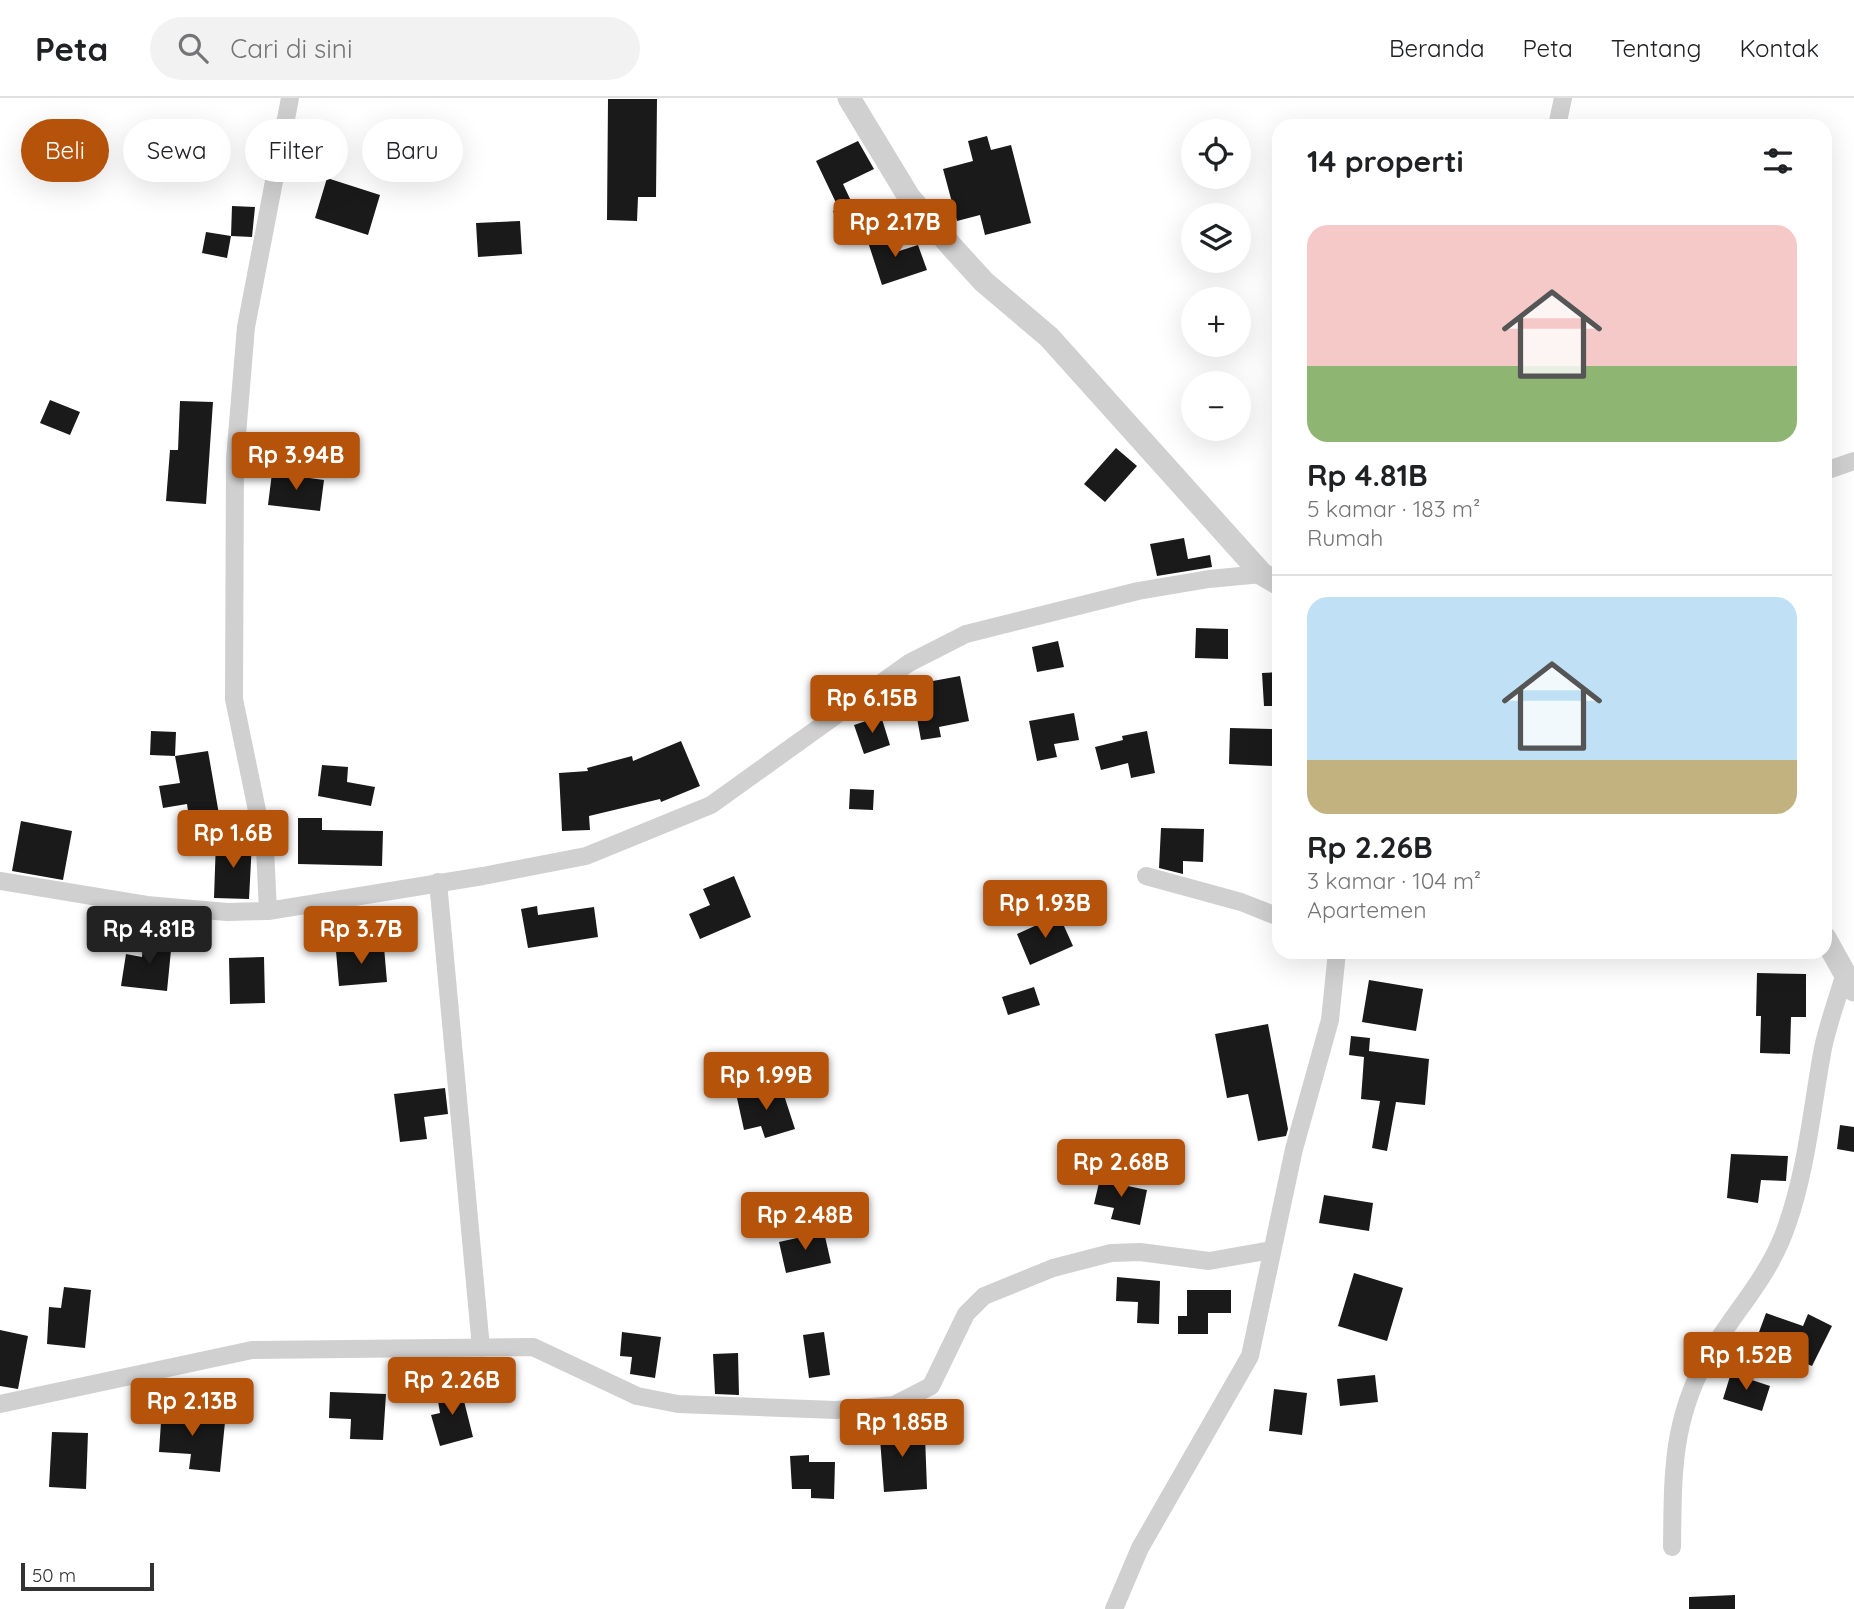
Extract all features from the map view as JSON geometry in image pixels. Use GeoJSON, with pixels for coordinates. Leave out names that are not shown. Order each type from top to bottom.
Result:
{"type":"FeatureCollection","features":[{"type":"Feature","properties":{"kind":"street"},"geometry":{"type":"LineString","coordinates":[[268,911],[265,849],[234,699],[235,472],[246,327],[290,98]]}},
{"type":"Feature","properties":{"kind":"street"},"geometry":{"type":"LineString","coordinates":[[849,98],[909,197],[952,247],[984,282],[1049,337],[1270,579]]}},
{"type":"Feature","properties":{"kind":"street"},"geometry":{"type":"LineString","coordinates":[[1558,119],[1563,98]]}},
{"type":"Feature","properties":{"kind":"street"},"geometry":{"type":"LineString","coordinates":[[1832,469],[1854,461]]}},
{"type":"Feature","properties":{"kind":"street"},"geometry":{"type":"LineString","coordinates":[[0,881],[147,905],[227,912],[268,911],[586,856],[711,805],[909,663],[966,634],[1138,592],[1209,579],[1270,579]]}},
{"type":"Feature","properties":{"kind":"street"},"geometry":{"type":"LineString","coordinates":[[1146,876],[1241,902],[1272,914]]}},
{"type":"Feature","properties":{"kind":"street"},"geometry":{"type":"LineString","coordinates":[[438,882],[481,1348]]}},
{"type":"Feature","properties":{"kind":"street"},"geometry":{"type":"LineString","coordinates":[[1672,1547],[1673,1465],[1679,1426],[1706,1360],[1772,1262],[1788,1223],[1813,1119],[1824,1046],[1849,983],[1832,951]]}},
{"type":"Feature","properties":{"kind":"street"},"geometry":{"type":"LineString","coordinates":[[1114,1609],[1140,1548],[1250,1356],[1270,1250],[1294,1149],[1330,1020],[1335,959]]}},
{"type":"Feature","properties":{"kind":"street"},"geometry":{"type":"LineString","coordinates":[[0,1404],[252,1350],[533,1347],[637,1395],[678,1404],[836,1410],[894,1405],[931,1385],[966,1314],[984,1296],[1021,1280],[1053,1268],[1111,1253],[1140,1252],[1209,1261],[1270,1250]]}},
{"type":"Feature","properties":{"kind":"building"},"geometry":{"type":"Polygon","coordinates":[[[608,99],[657,99],[656,197],[638,197],[637,221],[607,220],[608,99]]]}},
{"type":"Feature","properties":{"kind":"building"},"geometry":{"type":"Polygon","coordinates":[[[987,136],[991,150],[1011,145],[1031,223],[985,235],[980,215],[957,221],[943,169],[973,161],[968,141],[987,136]]]}},
{"type":"Feature","properties":{"kind":"building"},"geometry":{"type":"Polygon","coordinates":[[[858,141],[874,169],[843,184],[860,220],[841,229],[833,211],[839,209],[816,161],[858,141]]]}},
{"type":"Feature","properties":{"kind":"building"},"geometry":{"type":"Polygon","coordinates":[[[326,182],[339,182],[380,195],[368,235],[315,218],[326,182]]]}},
{"type":"Feature","properties":{"kind":"building"},"geometry":{"type":"Polygon","coordinates":[[[232,206],[255,207],[252,237],[231,236],[232,206]]]}},
{"type":"Feature","properties":{"kind":"building"},"geometry":{"type":"Polygon","coordinates":[[[520,221],[522,254],[478,257],[476,223],[520,221]]]}},
{"type":"Feature","properties":{"kind":"building"},"geometry":{"type":"Polygon","coordinates":[[[206,232],[231,236],[227,258],[202,253],[206,232]]]}},
{"type":"Feature","properties":{"kind":"building"},"geometry":{"type":"Polygon","coordinates":[[[890,232],[896,252],[918,245],[927,270],[882,285],[867,239],[890,232]]]}},
{"type":"Feature","properties":{"kind":"building"},"geometry":{"type":"Polygon","coordinates":[[[50,400],[80,412],[70,435],[40,423],[50,400]]]}},
{"type":"Feature","properties":{"kind":"building"},"geometry":{"type":"Polygon","coordinates":[[[180,401],[213,402],[206,504],[166,501],[170,450],[178,450],[180,401]]]}},
{"type":"Feature","properties":{"kind":"building"},"geometry":{"type":"Polygon","coordinates":[[[1116,448],[1137,466],[1105,502],[1084,484],[1116,448]]]}},
{"type":"Feature","properties":{"kind":"building"},"geometry":{"type":"Polygon","coordinates":[[[272,473],[324,480],[320,511],[268,505],[272,473]]]}},
{"type":"Feature","properties":{"kind":"building"},"geometry":{"type":"Polygon","coordinates":[[[1184,538],[1188,559],[1210,555],[1212,567],[1157,576],[1150,544],[1184,538]]]}},
{"type":"Feature","properties":{"kind":"building"},"geometry":{"type":"Polygon","coordinates":[[[1196,628],[1228,629],[1228,659],[1195,658],[1196,628]]]}},
{"type":"Feature","properties":{"kind":"building"},"geometry":{"type":"Polygon","coordinates":[[[1058,641],[1064,667],[1037,672],[1032,647],[1058,641]]]}},
{"type":"Feature","properties":{"kind":"building"},"geometry":{"type":"Polygon","coordinates":[[[1272,672],[1272,706],[1264,706],[1262,673],[1272,672]]]}},
{"type":"Feature","properties":{"kind":"building"},"geometry":{"type":"Polygon","coordinates":[[[960,676],[969,721],[939,727],[941,737],[921,740],[911,685],[960,676]]]}},
{"type":"Feature","properties":{"kind":"building"},"geometry":{"type":"Polygon","coordinates":[[[1074,713],[1079,740],[1054,744],[1057,757],[1037,761],[1029,721],[1074,713]]]}},
{"type":"Feature","properties":{"kind":"building"},"geometry":{"type":"Polygon","coordinates":[[[881,716],[890,745],[864,754],[854,725],[881,716]]]}},
{"type":"Feature","properties":{"kind":"building"},"geometry":{"type":"Polygon","coordinates":[[[1230,728],[1272,729],[1272,766],[1229,764],[1230,728]]]}},
{"type":"Feature","properties":{"kind":"building"},"geometry":{"type":"Polygon","coordinates":[[[151,731],[176,732],[175,756],[150,755],[151,731]]]}},
{"type":"Feature","properties":{"kind":"building"},"geometry":{"type":"Polygon","coordinates":[[[1147,731],[1155,773],[1131,778],[1128,763],[1101,770],[1095,747],[1123,740],[1122,736],[1147,731]]]}},
{"type":"Feature","properties":{"kind":"building"},"geometry":{"type":"Polygon","coordinates":[[[681,741],[700,786],[661,802],[660,799],[589,816],[590,830],[562,831],[559,773],[588,771],[587,768],[632,756],[633,761],[681,741]]]}},
{"type":"Feature","properties":{"kind":"building"},"geometry":{"type":"Polygon","coordinates":[[[208,751],[220,820],[190,825],[187,804],[163,808],[159,786],[180,783],[175,756],[208,751]]]}},
{"type":"Feature","properties":{"kind":"building"},"geometry":{"type":"Polygon","coordinates":[[[322,765],[348,767],[347,782],[375,787],[371,806],[318,796],[322,765]]]}},
{"type":"Feature","properties":{"kind":"building"},"geometry":{"type":"Polygon","coordinates":[[[850,789],[874,790],[873,810],[849,809],[850,789]]]}},
{"type":"Feature","properties":{"kind":"building"},"geometry":{"type":"Polygon","coordinates":[[[298,818],[322,818],[322,830],[383,831],[382,866],[298,864],[298,818]]]}},
{"type":"Feature","properties":{"kind":"building"},"geometry":{"type":"Polygon","coordinates":[[[21,821],[72,831],[63,880],[12,871],[21,821]]]}},
{"type":"Feature","properties":{"kind":"building"},"geometry":{"type":"Polygon","coordinates":[[[1161,828],[1204,829],[1203,862],[1183,861],[1183,874],[1159,868],[1161,828]]]}},
{"type":"Feature","properties":{"kind":"building"},"geometry":{"type":"Polygon","coordinates":[[[216,840],[252,842],[249,899],[214,898],[216,840]]]}},
{"type":"Feature","properties":{"kind":"building"},"geometry":{"type":"Polygon","coordinates":[[[734,876],[751,917],[700,939],[689,914],[710,905],[703,889],[734,876]]]}},
{"type":"Feature","properties":{"kind":"building"},"geometry":{"type":"Polygon","coordinates":[[[537,906],[538,915],[594,907],[598,937],[528,948],[521,909],[537,906]]]}},
{"type":"Feature","properties":{"kind":"building"},"geometry":{"type":"Polygon","coordinates":[[[1059,915],[1073,946],[1030,965],[1017,934],[1059,915]]]}},
{"type":"Feature","properties":{"kind":"building"},"geometry":{"type":"Polygon","coordinates":[[[144,938],[172,940],[167,991],[121,986],[126,954],[142,957],[144,938]]]}},
{"type":"Feature","properties":{"kind":"building"},"geometry":{"type":"Polygon","coordinates":[[[384,947],[387,982],[339,986],[336,951],[384,947]]]}},
{"type":"Feature","properties":{"kind":"building"},"geometry":{"type":"Polygon","coordinates":[[[264,957],[265,1003],[230,1004],[229,958],[264,957]]]}},
{"type":"Feature","properties":{"kind":"building"},"geometry":{"type":"Polygon","coordinates":[[[1757,973],[1806,974],[1806,1017],[1791,1017],[1790,1054],[1760,1053],[1761,1016],[1756,1016],[1757,973]]]}},
{"type":"Feature","properties":{"kind":"building"},"geometry":{"type":"Polygon","coordinates":[[[1369,980],[1423,989],[1416,1031],[1362,1022],[1369,980]]]}},
{"type":"Feature","properties":{"kind":"building"},"geometry":{"type":"Polygon","coordinates":[[[1034,987],[1040,1005],[1008,1015],[1002,997],[1034,987]]]}},
{"type":"Feature","properties":{"kind":"building"},"geometry":{"type":"Polygon","coordinates":[[[1268,1024],[1288,1129],[1286,1136],[1258,1141],[1248,1094],[1227,1098],[1215,1034],[1268,1024]]]}},
{"type":"Feature","properties":{"kind":"building"},"geometry":{"type":"Polygon","coordinates":[[[1351,1036],[1370,1038],[1369,1051],[1429,1059],[1425,1105],[1396,1102],[1387,1151],[1372,1148],[1380,1101],[1361,1099],[1364,1057],[1349,1055],[1351,1036]]]}},
{"type":"Feature","properties":{"kind":"building"},"geometry":{"type":"Polygon","coordinates":[[[781,1086],[795,1129],[765,1138],[761,1126],[744,1130],[737,1098],[781,1086]]]}},
{"type":"Feature","properties":{"kind":"building"},"geometry":{"type":"Polygon","coordinates":[[[445,1088],[448,1114],[424,1117],[427,1139],[400,1142],[394,1094],[445,1088]]]}},
{"type":"Feature","properties":{"kind":"building"},"geometry":{"type":"Polygon","coordinates":[[[1840,1125],[1854,1127],[1854,1152],[1837,1149],[1840,1125]]]}},
{"type":"Feature","properties":{"kind":"building"},"geometry":{"type":"Polygon","coordinates":[[[1731,1154],[1788,1156],[1786,1181],[1761,1180],[1758,1203],[1727,1198],[1731,1154]]]}},
{"type":"Feature","properties":{"kind":"building"},"geometry":{"type":"Polygon","coordinates":[[[1102,1170],[1120,1174],[1118,1184],[1147,1190],[1140,1225],[1111,1219],[1114,1208],[1094,1204],[1102,1170]]]}},
{"type":"Feature","properties":{"kind":"building"},"geometry":{"type":"Polygon","coordinates":[[[1324,1195],[1373,1203],[1369,1231],[1319,1223],[1324,1195]]]}},
{"type":"Feature","properties":{"kind":"building"},"geometry":{"type":"Polygon","coordinates":[[[824,1232],[831,1263],[786,1273],[779,1242],[824,1232]]]}},
{"type":"Feature","properties":{"kind":"building"},"geometry":{"type":"Polygon","coordinates":[[[1354,1273],[1403,1288],[1387,1341],[1338,1326],[1354,1273]]]}},
{"type":"Feature","properties":{"kind":"building"},"geometry":{"type":"Polygon","coordinates":[[[1117,1277],[1160,1281],[1159,1324],[1137,1323],[1138,1302],[1116,1301],[1117,1277]]]}},
{"type":"Feature","properties":{"kind":"building"},"geometry":{"type":"Polygon","coordinates":[[[64,1287],[91,1290],[85,1348],[47,1344],[49,1307],[61,1308],[64,1287]]]}},
{"type":"Feature","properties":{"kind":"building"},"geometry":{"type":"Polygon","coordinates":[[[1187,1290],[1231,1290],[1231,1313],[1208,1313],[1208,1334],[1178,1334],[1178,1316],[1187,1316],[1187,1290]]]}},
{"type":"Feature","properties":{"kind":"building"},"geometry":{"type":"Polygon","coordinates":[[[1766,1313],[1803,1326],[1808,1314],[1832,1326],[1812,1366],[1755,1343],[1766,1313]]]}},
{"type":"Feature","properties":{"kind":"building"},"geometry":{"type":"Polygon","coordinates":[[[0,1330],[28,1336],[18,1389],[0,1386],[0,1330]]]}},
{"type":"Feature","properties":{"kind":"building"},"geometry":{"type":"Polygon","coordinates":[[[622,1332],[661,1337],[655,1378],[630,1374],[632,1357],[620,1356],[622,1332]]]}},
{"type":"Feature","properties":{"kind":"building"},"geometry":{"type":"Polygon","coordinates":[[[824,1332],[830,1375],[809,1378],[803,1335],[824,1332]]]}},
{"type":"Feature","properties":{"kind":"building"},"geometry":{"type":"Polygon","coordinates":[[[738,1353],[739,1395],[715,1394],[713,1354],[738,1353]]]}},
{"type":"Feature","properties":{"kind":"building"},"geometry":{"type":"Polygon","coordinates":[[[1731,1373],[1770,1386],[1762,1411],[1723,1399],[1731,1373]]]}},
{"type":"Feature","properties":{"kind":"building"},"geometry":{"type":"Polygon","coordinates":[[[1375,1375],[1378,1402],[1340,1406],[1337,1379],[1375,1375]]]}},
{"type":"Feature","properties":{"kind":"building"},"geometry":{"type":"Polygon","coordinates":[[[460,1385],[473,1437],[440,1446],[431,1415],[440,1413],[436,1389],[460,1385]]]}},
{"type":"Feature","properties":{"kind":"building"},"geometry":{"type":"Polygon","coordinates":[[[1274,1389],[1307,1393],[1302,1435],[1269,1431],[1274,1389]]]}},
{"type":"Feature","properties":{"kind":"building"},"geometry":{"type":"Polygon","coordinates":[[[330,1392],[386,1394],[383,1440],[350,1439],[351,1419],[329,1418],[330,1392]]]}},
{"type":"Feature","properties":{"kind":"building"},"geometry":{"type":"Polygon","coordinates":[[[162,1407],[193,1409],[193,1419],[225,1422],[220,1472],[189,1469],[191,1454],[159,1452],[162,1407]]]}},
{"type":"Feature","properties":{"kind":"building"},"geometry":{"type":"Polygon","coordinates":[[[904,1423],[905,1437],[925,1436],[927,1489],[884,1492],[879,1425],[904,1423]]]}},
{"type":"Feature","properties":{"kind":"building"},"geometry":{"type":"Polygon","coordinates":[[[52,1432],[88,1433],[86,1489],[49,1487],[52,1432]]]}},
{"type":"Feature","properties":{"kind":"building"},"geometry":{"type":"Polygon","coordinates":[[[809,1455],[809,1462],[835,1462],[834,1499],[811,1498],[811,1489],[792,1489],[790,1456],[809,1455]]]}},
{"type":"Feature","properties":{"kind":"building"},"geometry":{"type":"Polygon","coordinates":[[[1735,1595],[1735,1609],[1689,1609],[1689,1597],[1735,1595]]]}}]}
